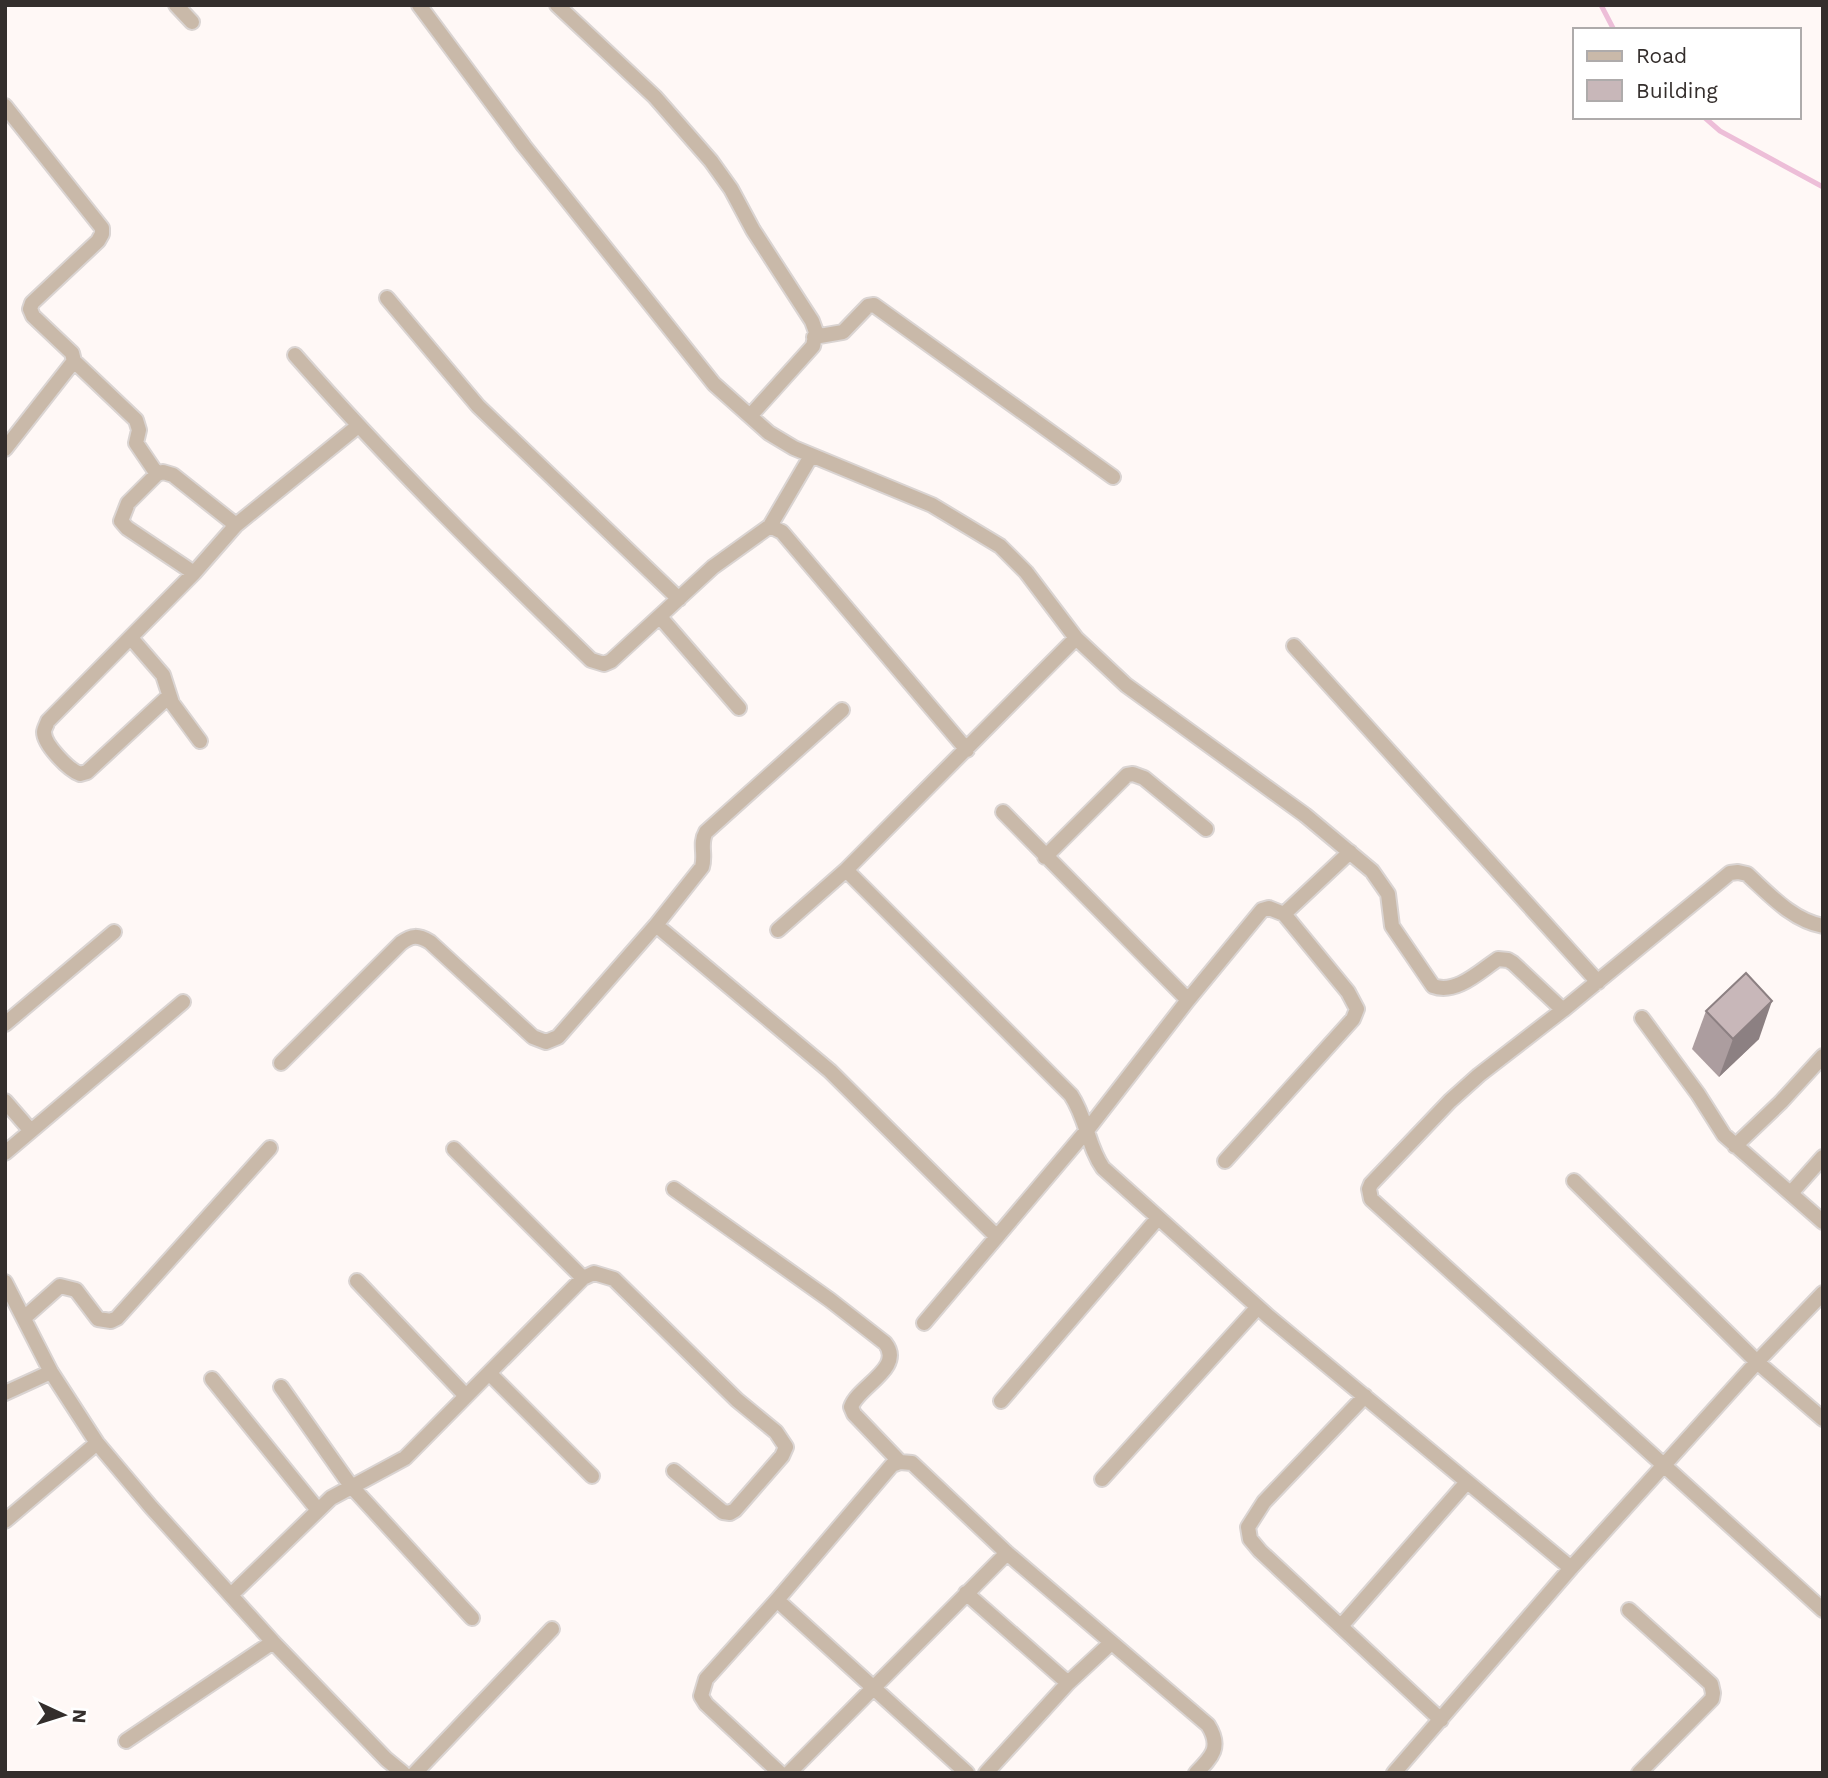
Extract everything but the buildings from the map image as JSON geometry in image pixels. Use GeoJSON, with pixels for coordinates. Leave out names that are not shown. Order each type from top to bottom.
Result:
{"type":"FeatureCollection","features":[{"type":"Feature","properties":{"kind":"street"},"geometry":{"type":"LineString","coordinates":[[176,5],[192,22]]}},
{"type":"Feature","properties":{"kind":"street"},"geometry":{"type":"LineString","coordinates":[[419,5],[524,146],[714,384],[750,416],[769,432],[811,456],[932,505],[1000,546],[1026,572],[1076,638],[1126,685],[1305,815],[1372,870],[1385,888],[1392,926],[1433,986],[1448,990],[1503,958],[1513,963],[1563,1010]]}},
{"type":"Feature","properties":{"kind":"street"},"geometry":{"type":"LineString","coordinates":[[557,5],[655,97],[711,161],[812,321],[816,332],[813,346],[750,416]]}},
{"type":"Feature","properties":{"kind":"street"},"geometry":{"type":"LineString","coordinates":[[5,106],[102,228],[98,241],[36,297],[30,309],[33,316],[72,353],[74,361],[136,420],[139,430],[136,443],[157,474]]}},
{"type":"Feature","properties":{"kind":"street"},"geometry":{"type":"LineString","coordinates":[[387,298],[478,406],[679,599]]}},
{"type":"Feature","properties":{"kind":"street"},"geometry":{"type":"LineString","coordinates":[[814,337],[843,332],[868,306],[874,305],[1114,477]]}},
{"type":"Feature","properties":{"kind":"street"},"geometry":{"type":"LineString","coordinates":[[295,355],[358,426],[474,545],[591,660],[604,664],[611,661],[713,567],[770,526],[811,456]]}},
{"type":"Feature","properties":{"kind":"street"},"geometry":{"type":"LineString","coordinates":[[5,449],[74,361]]}},
{"type":"Feature","properties":{"kind":"street"},"geometry":{"type":"LineString","coordinates":[[169,696],[87,772],[80,774],[67,766],[44,734],[48,721],[194,573],[236,525],[358,426]]}},
{"type":"Feature","properties":{"kind":"street"},"geometry":{"type":"LineString","coordinates":[[194,573],[127,528],[121,521],[128,503],[157,474],[163,472],[173,475],[236,525]]}},
{"type":"Feature","properties":{"kind":"street"},"geometry":{"type":"LineString","coordinates":[[770,526],[782,532],[967,750]]}},
{"type":"Feature","properties":{"kind":"street"},"geometry":{"type":"LineString","coordinates":[[660,617],[739,708]]}},
{"type":"Feature","properties":{"kind":"street"},"geometry":{"type":"LineString","coordinates":[[131,638],[163,675],[169,696],[200,741]]}},
{"type":"Feature","properties":{"kind":"street"},"geometry":{"type":"LineString","coordinates":[[778,930],[846,870],[1076,638]]}},
{"type":"Feature","properties":{"kind":"street"},"geometry":{"type":"LineString","coordinates":[[1294,646],[1598,982]]}},
{"type":"Feature","properties":{"kind":"street"},"geometry":{"type":"LineString","coordinates":[[281,1063],[411,936],[421,936],[430,942],[533,1037],[546,1042],[558,1037],[656,925],[702,867],[702,842],[706,832],[842,710]]}},
{"type":"Feature","properties":{"kind":"street"},"geometry":{"type":"LineString","coordinates":[[1045,857],[1127,775],[1144,778],[1206,829]]}},
{"type":"Feature","properties":{"kind":"street"},"geometry":{"type":"LineString","coordinates":[[1003,812],[1188,1000]]}},
{"type":"Feature","properties":{"kind":"street"},"geometry":{"type":"LineString","coordinates":[[1284,914],[1350,852]]}},
{"type":"Feature","properties":{"kind":"street"},"geometry":{"type":"LineString","coordinates":[[846,870],[1072,1095],[1081,1109],[1095,1154],[1104,1168],[1258,1307],[1571,1568]]}},
{"type":"Feature","properties":{"kind":"street"},"geometry":{"type":"LineString","coordinates":[[1823,926],[1807,923],[1795,916],[1747,874],[1730,873],[1598,982],[1479,1075],[1450,1101],[1371,1184],[1369,1194],[1371,1199],[1823,1610]]}},
{"type":"Feature","properties":{"kind":"street"},"geometry":{"type":"LineString","coordinates":[[925,1323],[1088,1129],[1262,910],[1269,908],[1284,914],[1348,992],[1357,1009],[1353,1019],[1225,1161]]}},
{"type":"Feature","properties":{"kind":"street"},"geometry":{"type":"LineString","coordinates":[[656,925],[830,1071],[996,1237]]}},
{"type":"Feature","properties":{"kind":"street"},"geometry":{"type":"LineString","coordinates":[[5,1024],[114,932]]}},
{"type":"Feature","properties":{"kind":"street"},"geometry":{"type":"LineString","coordinates":[[5,1153],[183,1002]]}},
{"type":"Feature","properties":{"kind":"street"},"geometry":{"type":"LineString","coordinates":[[1642,1018],[1698,1094],[1719,1129],[1823,1222]]}},
{"type":"Feature","properties":{"kind":"street"},"geometry":{"type":"LineString","coordinates":[[1735,1146],[1823,1056]]}},
{"type":"Feature","properties":{"kind":"street"},"geometry":{"type":"LineString","coordinates":[[5,1101],[31,1131]]}},
{"type":"Feature","properties":{"kind":"street"},"geometry":{"type":"LineString","coordinates":[[24,1318],[60,1286],[76,1290],[98,1319],[111,1321],[117,1318],[270,1148]]}},
{"type":"Feature","properties":{"kind":"street"},"geometry":{"type":"LineString","coordinates":[[454,1149],[583,1278]]}},
{"type":"Feature","properties":{"kind":"street"},"geometry":{"type":"LineString","coordinates":[[1791,1193],[1823,1157]]}},
{"type":"Feature","properties":{"kind":"street"},"geometry":{"type":"LineString","coordinates":[[1574,1181],[1757,1362],[1823,1419]]}},
{"type":"Feature","properties":{"kind":"street"},"geometry":{"type":"LineString","coordinates":[[674,1189],[830,1300],[885,1343],[891,1352],[890,1362],[855,1399],[851,1407],[854,1414],[900,1462]]}},
{"type":"Feature","properties":{"kind":"street"},"geometry":{"type":"LineString","coordinates":[[1001,1401],[1158,1218]]}},
{"type":"Feature","properties":{"kind":"street"},"geometry":{"type":"LineString","coordinates":[[231,1595],[331,1498],[405,1458],[583,1278],[594,1273],[614,1279],[737,1400],[776,1432],[786,1447],[782,1456],[730,1513],[723,1511],[674,1471]]}},
{"type":"Feature","properties":{"kind":"street"},"geometry":{"type":"LineString","coordinates":[[357,1281],[466,1396]]}},
{"type":"Feature","properties":{"kind":"street"},"geometry":{"type":"LineString","coordinates":[[5,1282],[51,1372],[97,1443],[273,1642],[386,1759],[403,1773]]}},
{"type":"Feature","properties":{"kind":"street"},"geometry":{"type":"LineString","coordinates":[[1394,1773],[1571,1568],[1823,1293]]}},
{"type":"Feature","properties":{"kind":"street"},"geometry":{"type":"LineString","coordinates":[[1102,1479],[1258,1307]]}},
{"type":"Feature","properties":{"kind":"street"},"geometry":{"type":"LineString","coordinates":[[5,1393],[51,1372]]}},
{"type":"Feature","properties":{"kind":"street"},"geometry":{"type":"LineString","coordinates":[[489,1373],[592,1476]]}},
{"type":"Feature","properties":{"kind":"street"},"geometry":{"type":"LineString","coordinates":[[212,1379],[317,1510]]}},
{"type":"Feature","properties":{"kind":"street"},"geometry":{"type":"LineString","coordinates":[[281,1387],[351,1486],[472,1618]]}},
{"type":"Feature","properties":{"kind":"street"},"geometry":{"type":"LineString","coordinates":[[1365,1396],[1264,1502],[1248,1527],[1250,1539],[1260,1552],[1342,1625],[1441,1720]]}},
{"type":"Feature","properties":{"kind":"street"},"geometry":{"type":"LineString","coordinates":[[5,1521],[97,1443]]}},
{"type":"Feature","properties":{"kind":"street"},"geometry":{"type":"LineString","coordinates":[[780,1773],[706,1704],[701,1696],[706,1679],[892,1465],[900,1462],[912,1462],[1007,1553],[1208,1725],[1214,1735],[1214,1752],[1196,1773]]}},
{"type":"Feature","properties":{"kind":"street"},"geometry":{"type":"LineString","coordinates":[[1342,1625],[1467,1482]]}},
{"type":"Feature","properties":{"kind":"street"},"geometry":{"type":"LineString","coordinates":[[789,1773],[1007,1553]]}},
{"type":"Feature","properties":{"kind":"street"},"geometry":{"type":"LineString","coordinates":[[966,1593],[1068,1684]]}},
{"type":"Feature","properties":{"kind":"street"},"geometry":{"type":"LineString","coordinates":[[777,1600],[967,1773]]}},
{"type":"Feature","properties":{"kind":"street"},"geometry":{"type":"LineString","coordinates":[[1629,1610],[1711,1684],[1713,1693],[1712,1699],[1639,1773]]}},
{"type":"Feature","properties":{"kind":"street"},"geometry":{"type":"LineString","coordinates":[[415,1773],[552,1629]]}},
{"type":"Feature","properties":{"kind":"street"},"geometry":{"type":"LineString","coordinates":[[126,1741],[273,1642]]}},
{"type":"Feature","properties":{"kind":"street"},"geometry":{"type":"LineString","coordinates":[[986,1773],[1068,1684],[1111,1643]]}},
{"type":"Feature","properties":{"kind":"waterway"},"geometry":{"type":"LineString","coordinates":[[1601,5],[1613,28]]}},
{"type":"Feature","properties":{"kind":"waterway"},"geometry":{"type":"LineString","coordinates":[[1706,119],[1720,131],[1823,187]]}}]}
